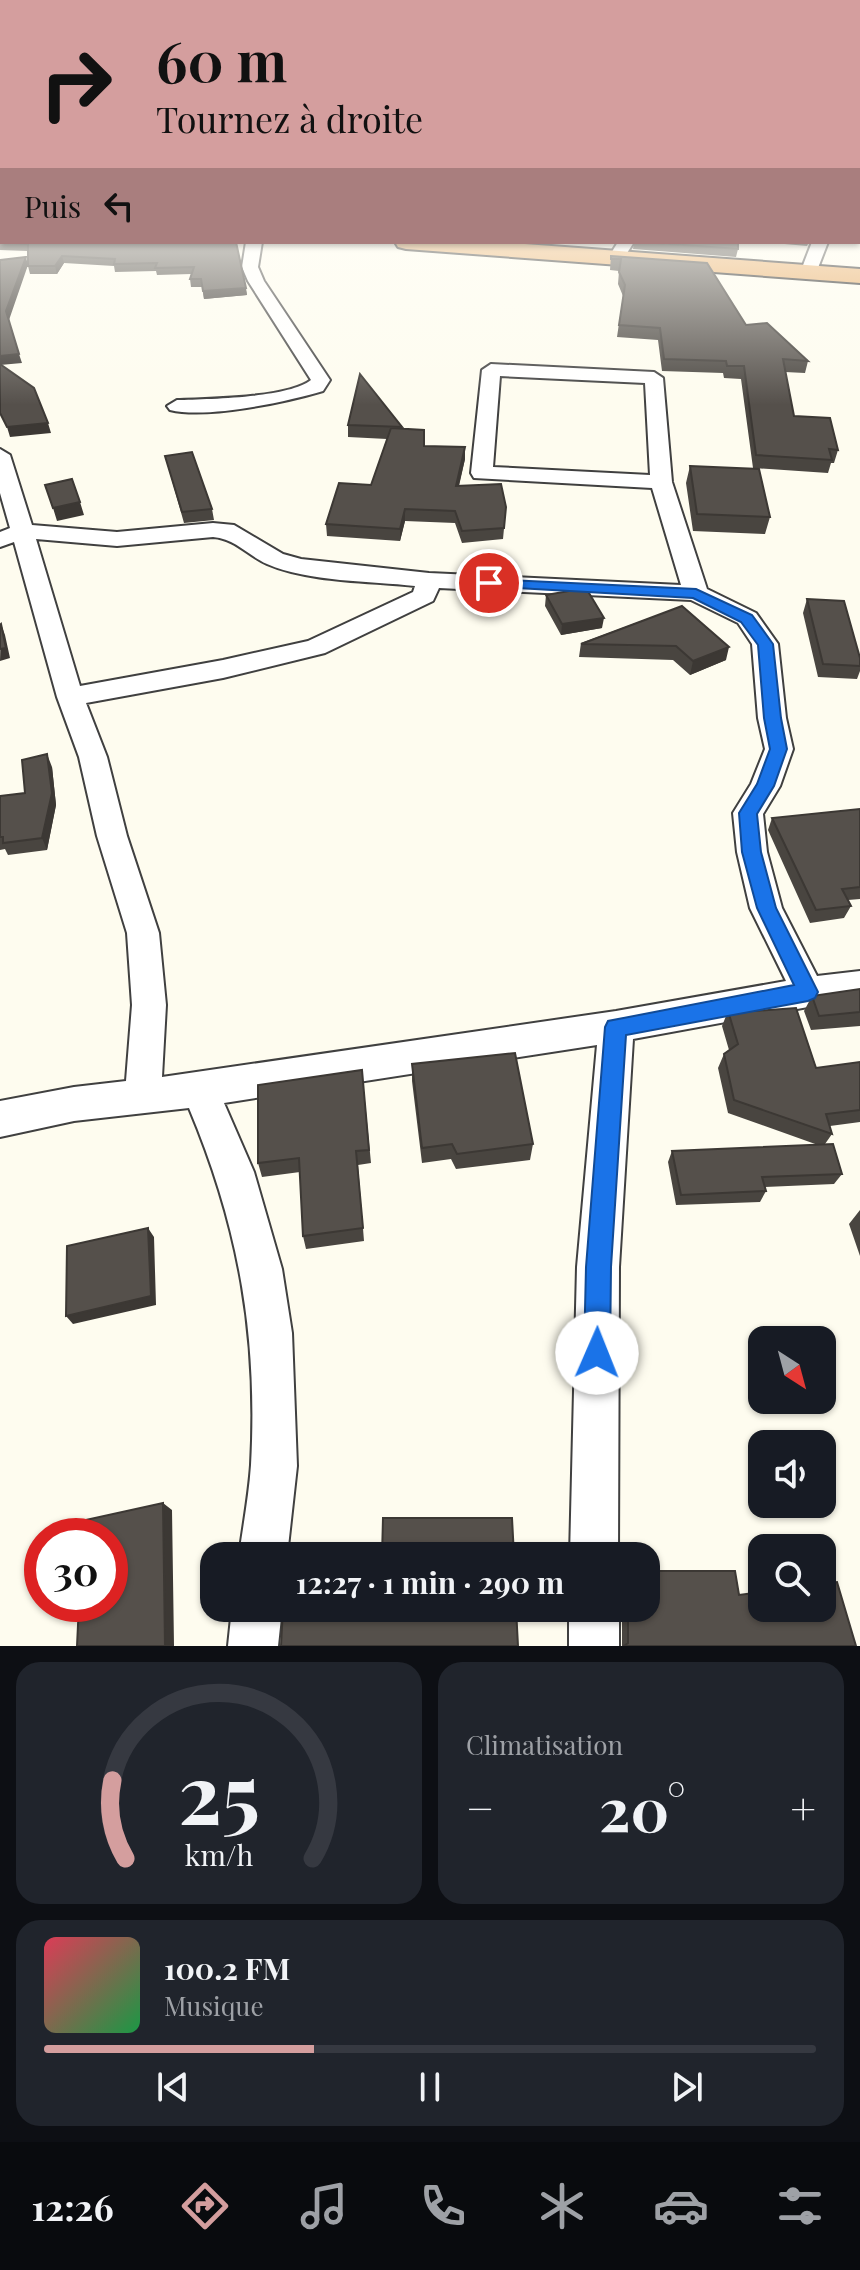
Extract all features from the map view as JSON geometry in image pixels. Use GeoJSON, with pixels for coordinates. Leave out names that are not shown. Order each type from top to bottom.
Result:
{"type":"FeatureCollection","features":[{"type":"Feature","properties":{"kind":"highway"},"geometry":{"type":"LineString","coordinates":[[628,251],[808,273],[860,276]]}},
{"type":"Feature","properties":{"kind":"street"},"geometry":{"type":"LineString","coordinates":[[177,406],[301,393],[316,387],[321,380],[256,281],[250,267],[253,251]]}},
{"type":"Feature","properties":{"kind":"street"},"geometry":{"type":"LineString","coordinates":[[808,273],[817,251]]}},
{"type":"Feature","properties":{"kind":"street"},"geometry":{"type":"LineString","coordinates":[[661,482],[482,473],[491,370],[654,378],[661,482],[696,593]]}},
{"type":"Feature","properties":{"kind":"street"},"geometry":{"type":"LineString","coordinates":[[0,455],[11,536],[93,757],[112,836],[143,933],[149,1005],[143,1097]]}},
{"type":"Feature","properties":{"kind":"street"},"geometry":{"type":"LineString","coordinates":[[11,536],[117,539],[213,530],[234,532],[275,559],[300,566],[429,580],[696,593],[747,618],[765,644],[772,718],[779,749],[765,786],[748,813],[752,852],[766,908],[808,992]]}},
{"type":"Feature","properties":{"kind":"street"},"geometry":{"type":"LineString","coordinates":[[70,697],[223,669],[316,647],[424,596],[429,580]]}},
{"type":"Feature","properties":{"kind":"street"},"geometry":{"type":"LineString","coordinates":[[0,1119],[74,1104],[200,1090],[616,1027],[808,992],[860,986]]}},
{"type":"Feature","properties":{"kind":"street"},"geometry":{"type":"LineString","coordinates":[[594,1542],[598,1267],[616,1027]]}},
{"type":"Feature","properties":{"kind":"street"},"geometry":{"type":"LineString","coordinates":[[200,1090],[235,1172],[261,1269],[271,1333],[274,1466],[265,1542]]}},
{"type":"Feature","properties":{"kind":"street"},"geometry":{"type":"LineString","coordinates":[[253,1646],[256,1622]]}},
{"type":"Feature","properties":{"kind":"street"},"geometry":{"type":"LineString","coordinates":[[594,1622],[594,1646]]}},
{"type":"Feature","properties":{"kind":"building"},"geometry":{"type":"Polygon","coordinates":[[[28,251],[238,251],[246,288],[203,291],[201,279],[190,279],[194,267],[155,268],[157,263],[114,264],[115,259],[62,256],[55,266],[28,266],[28,251]]]}},
{"type":"Feature","properties":{"kind":"building"},"geometry":{"type":"Polygon","coordinates":[[[611,256],[707,263],[746,325],[767,323],[808,361],[783,359],[794,416],[830,418],[838,450],[829,449],[832,460],[756,455],[744,366],[727,366],[726,361],[664,359],[660,328],[619,325],[625,285],[619,272],[621,259],[611,259],[611,256]]]}},
{"type":"Feature","properties":{"kind":"building"},"geometry":{"type":"Polygon","coordinates":[[[26,257],[6,311],[19,354],[0,356],[0,260],[26,257]]]}},
{"type":"Feature","properties":{"kind":"building"},"geometry":{"type":"Polygon","coordinates":[[[0,364],[34,388],[48,423],[7,427],[0,413],[0,364]]]}},
{"type":"Feature","properties":{"kind":"building"},"geometry":{"type":"Polygon","coordinates":[[[360,374],[402,427],[348,425],[360,374]]]}},
{"type":"Feature","properties":{"kind":"building"},"geometry":{"type":"Polygon","coordinates":[[[391,428],[424,430],[424,446],[465,447],[456,486],[501,484],[506,507],[504,528],[462,531],[455,511],[405,509],[400,529],[326,524],[339,483],[371,485],[391,428]]]}},
{"type":"Feature","properties":{"kind":"building"},"geometry":{"type":"Polygon","coordinates":[[[192,452],[212,509],[182,512],[165,456],[192,452]]]}},
{"type":"Feature","properties":{"kind":"building"},"geometry":{"type":"Polygon","coordinates":[[[690,466],[759,469],[770,517],[697,514],[690,466]]]}},
{"type":"Feature","properties":{"kind":"building"},"geometry":{"type":"Polygon","coordinates":[[[72,479],[80,502],[53,508],[45,485],[72,479]]]}},
{"type":"Feature","properties":{"kind":"building"},"geometry":{"type":"Polygon","coordinates":[[[586,588],[604,618],[562,624],[546,595],[586,588]]]}},
{"type":"Feature","properties":{"kind":"building"},"geometry":{"type":"Polygon","coordinates":[[[807,599],[844,601],[860,666],[823,664],[807,599]]]}},
{"type":"Feature","properties":{"kind":"building"},"geometry":{"type":"Polygon","coordinates":[[[682,606],[729,647],[693,661],[676,646],[581,644],[682,606]]]}},
{"type":"Feature","properties":{"kind":"building"},"geometry":{"type":"Polygon","coordinates":[[[0,625],[6,648],[0,649],[0,625]]]}},
{"type":"Feature","properties":{"kind":"building"},"geometry":{"type":"Polygon","coordinates":[[[47,754],[52,793],[42,838],[3,843],[3,837],[0,837],[0,796],[25,793],[22,760],[47,754]]]}},
{"type":"Feature","properties":{"kind":"building"},"geometry":{"type":"Polygon","coordinates":[[[860,809],[860,887],[842,889],[851,906],[816,910],[772,818],[860,809]]]}},
{"type":"Feature","properties":{"kind":"building"},"geometry":{"type":"Polygon","coordinates":[[[860,989],[860,1012],[819,1016],[812,996],[860,989]]]}},
{"type":"Feature","properties":{"kind":"building"},"geometry":{"type":"Polygon","coordinates":[[[753,1007],[754,1011],[796,1008],[816,1068],[860,1062],[860,1110],[826,1114],[832,1134],[734,1100],[724,1054],[738,1044],[728,1011],[753,1007]]]}},
{"type":"Feature","properties":{"kind":"building"},"geometry":{"type":"Polygon","coordinates":[[[515,1053],[533,1144],[457,1154],[452,1144],[422,1148],[412,1064],[515,1053]]]}},
{"type":"Feature","properties":{"kind":"building"},"geometry":{"type":"Polygon","coordinates":[[[362,1070],[369,1150],[356,1151],[363,1228],[303,1236],[299,1158],[258,1163],[258,1085],[362,1070]]]}},
{"type":"Feature","properties":{"kind":"building"},"geometry":{"type":"Polygon","coordinates":[[[833,1144],[842,1174],[762,1177],[766,1191],[681,1195],[672,1151],[833,1144]]]}},
{"type":"Feature","properties":{"kind":"building"},"geometry":{"type":"Polygon","coordinates":[[[148,1228],[151,1296],[66,1316],[67,1246],[148,1228]]]}},
{"type":"Feature","properties":{"kind":"building"},"geometry":{"type":"Polygon","coordinates":[[[163,1503],[165,1646],[77,1646],[78,1622],[128,1622],[128,1518],[95,1518],[163,1503]]]}},
{"type":"Feature","properties":{"kind":"building"},"geometry":{"type":"Polygon","coordinates":[[[383,1518],[512,1518],[513,1542],[382,1542],[383,1518]]]}},
{"type":"Feature","properties":{"kind":"building"},"geometry":{"type":"Polygon","coordinates":[[[660,1571],[735,1571],[739,1595],[748,1594],[748,1622],[836,1622],[837,1582],[856,1646],[624,1646],[628,1643],[628,1622],[660,1622],[660,1571]]]}},
{"type":"Feature","properties":{"kind":"building"},"geometry":{"type":"Polygon","coordinates":[[[282,1622],[517,1622],[518,1646],[281,1646],[282,1622]]]}},
{"type":"Feature","properties":{"kind":"route"},"geometry":{"type":"LineString","coordinates":[[489,583],[696,593],[747,618],[765,644],[771,676],[772,718],[779,749],[765,786],[748,813],[752,852],[766,908],[808,992],[616,1027],[598,1267],[597,1353]]}}]}
